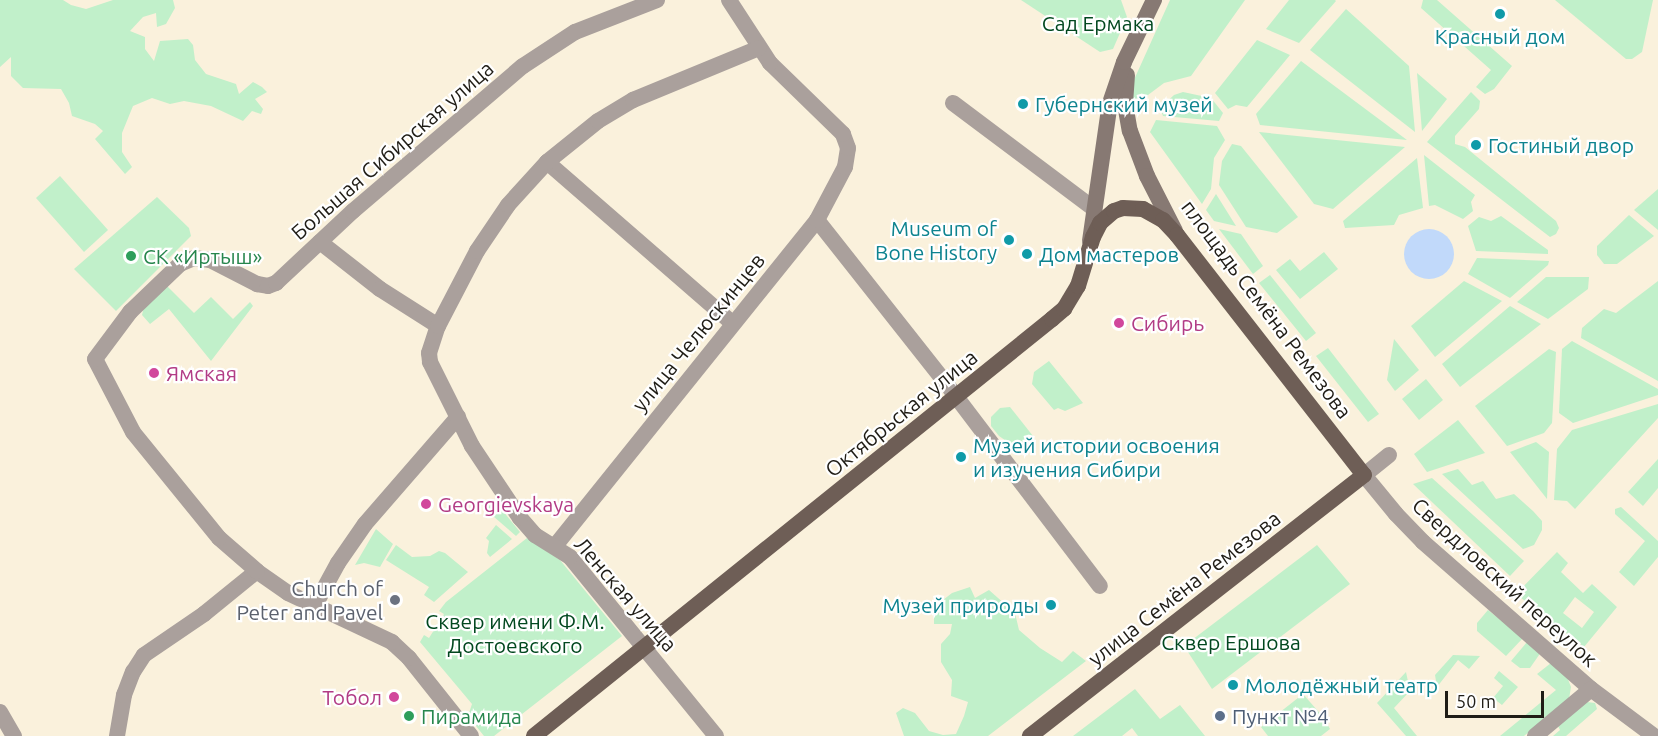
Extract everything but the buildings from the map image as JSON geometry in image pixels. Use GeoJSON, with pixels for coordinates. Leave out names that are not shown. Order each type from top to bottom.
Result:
{"type":"FeatureCollection","features":[{"type":"Feature","properties":{"kind":"main road"},"geometry":{"type":"LineString","coordinates":[[1142,26],[1154,0]]}},
{"type":"Feature","properties":{"kind":"main road","name":"Октябрьская улица"},"geometry":{"type":"LineString","coordinates":[[534,736],[1064,309],[1078,286],[1088,250],[1110,103],[1124,62],[1142,26]]}},
{"type":"Feature","properties":{"kind":"main road","name":"площадь Семёна Ремезова"},"geometry":{"type":"LineString","coordinates":[[1142,26],[1127,76],[1126,113],[1147,176],[1177,235],[1364,475]]}},
{"type":"Feature","properties":{"kind":"main road"},"geometry":{"type":"LineString","coordinates":[[1088,250],[1100,223],[1114,211],[1123,208],[1143,209],[1153,213],[1177,235]]}},
{"type":"Feature","properties":{"kind":"main road","name":"улица Семёна Ремезова"},"geometry":{"type":"LineString","coordinates":[[1030,736],[1364,475]]}},
{"type":"Feature","properties":{"kind":"street","name":"Большая Сибирская улица"},"geometry":{"type":"LineString","coordinates":[[471,736],[409,658],[392,642],[288,593],[257,572],[219,538],[133,432],[95,359],[130,312],[180,264],[194,258],[210,260],[256,284],[268,286],[276,283],[474,106],[548,48],[575,32],[657,0]]}},
{"type":"Feature","properties":{"kind":"street"},"geometry":{"type":"LineString","coordinates":[[729,0],[759,48]]}},
{"type":"Feature","properties":{"kind":"street","name":"улица Челюскинцев"},"geometry":{"type":"LineString","coordinates":[[555,546],[817,220],[837,187],[845,168],[848,148],[843,134],[783,79],[759,48]]}},
{"type":"Feature","properties":{"kind":"street","name":"Ленская улица"},"geometry":{"type":"LineString","coordinates":[[716,736],[578,566],[555,546],[535,535],[516,513],[472,446],[442,381],[430,362],[430,348],[438,326],[461,280],[496,221],[525,184],[548,162],[598,121],[633,100],[759,48]]}},
{"type":"Feature","properties":{"kind":"street"},"geometry":{"type":"LineString","coordinates":[[952,103],[1094,209]]}},
{"type":"Feature","properties":{"kind":"street"},"geometry":{"type":"LineString","coordinates":[[548,162],[732,323]]}},
{"type":"Feature","properties":{"kind":"street"},"geometry":{"type":"LineString","coordinates":[[817,220],[957,397],[1100,586]]}},
{"type":"Feature","properties":{"kind":"street"},"geometry":{"type":"LineString","coordinates":[[320,242],[380,289],[438,326]]}},
{"type":"Feature","properties":{"kind":"street"},"geometry":{"type":"LineString","coordinates":[[314,607],[338,563],[365,524],[458,417]]}},
{"type":"Feature","properties":{"kind":"street"},"geometry":{"type":"LineString","coordinates":[[1364,475],[1389,455]]}},
{"type":"Feature","properties":{"kind":"street","name":"Свердловский переулок"},"geometry":{"type":"LineString","coordinates":[[1364,475],[1380,497],[1423,542],[1591,689],[1654,736]]}},
{"type":"Feature","properties":{"kind":"street"},"geometry":{"type":"LineString","coordinates":[[117,736],[124,695],[133,672],[144,655],[204,614],[257,572]]}},
{"type":"Feature","properties":{"kind":"street"},"geometry":{"type":"LineString","coordinates":[[1535,736],[1591,689]]}},
{"type":"Feature","properties":{"kind":"street"},"geometry":{"type":"LineString","coordinates":[[0,712],[14,736]]}},
{"type":"Feature","properties":{"kind":"green space"},"geometry":{"type":"Polygon","coordinates":[[[0,0],[63,0],[86,9],[113,0],[173,0],[175,8],[166,24],[157,27],[156,13],[143,17],[130,31],[145,37],[145,49],[154,61],[160,41],[188,39],[193,45],[195,60],[206,74],[236,84],[239,94],[253,82],[267,92],[255,99],[263,109],[261,114],[252,111],[243,121],[211,106],[184,101],[170,104],[152,98],[133,106],[122,133],[122,152],[132,167],[125,174],[95,139],[103,131],[95,124],[72,116],[69,103],[61,89],[23,88],[11,76],[11,57],[0,67],[0,0]]]}},
{"type":"Feature","properties":{"kind":"green space","name":"Сад Ермака"},"geometry":{"type":"Polygon","coordinates":[[[1021,0],[1121,0],[1127,17],[1113,49],[1100,52],[1021,0]]]}},
{"type":"Feature","properties":{"kind":"green space"},"geometry":{"type":"Polygon","coordinates":[[[1170,0],[1245,0],[1191,76],[1164,83],[1148,95],[1142,106],[1133,106],[1130,99],[1133,82],[1170,0]]]}},
{"type":"Feature","properties":{"kind":"green space"},"geometry":{"type":"Polygon","coordinates":[[[1289,0],[1336,1],[1299,43],[1266,29],[1289,0]]]}},
{"type":"Feature","properties":{"kind":"green space"},"geometry":{"type":"Polygon","coordinates":[[[1423,0],[1437,0],[1512,66],[1494,89],[1485,94],[1476,87],[1491,70],[1421,8],[1423,0]]]}},
{"type":"Feature","properties":{"kind":"green space"},"geometry":{"type":"Polygon","coordinates":[[[1555,0],[1653,0],[1642,52],[1632,59],[1626,59],[1555,0]]]}},
{"type":"Feature","properties":{"kind":"green space"},"geometry":{"type":"Polygon","coordinates":[[[1346,9],[1409,66],[1415,132],[1310,50],[1346,9]]]}},
{"type":"Feature","properties":{"kind":"green space"},"geometry":{"type":"Polygon","coordinates":[[[1257,40],[1290,55],[1247,107],[1236,105],[1228,109],[1215,93],[1257,40]]]}},
{"type":"Feature","properties":{"kind":"green space"},"geometry":{"type":"Polygon","coordinates":[[[1301,61],[1407,140],[1260,125],[1256,114],[1301,61]]]}},
{"type":"Feature","properties":{"kind":"green space"},"geometry":{"type":"Polygon","coordinates":[[[1417,73],[1447,99],[1422,131],[1417,73]]]}},
{"type":"Feature","properties":{"kind":"green space"},"geometry":{"type":"Polygon","coordinates":[[[1183,92],[1211,98],[1223,113],[1219,121],[1163,116],[1160,108],[1174,95],[1183,92]]]}},
{"type":"Feature","properties":{"kind":"green space"},"geometry":{"type":"Polygon","coordinates":[[[1471,92],[1480,101],[1479,109],[1455,136],[1455,144],[1465,147],[1556,221],[1559,228],[1556,234],[1550,237],[1427,142],[1471,92]]]}},
{"type":"Feature","properties":{"kind":"green space"},"geometry":{"type":"Polygon","coordinates":[[[1156,120],[1217,126],[1225,140],[1214,158],[1211,189],[1202,204],[1150,132],[1156,120]]]}},
{"type":"Feature","properties":{"kind":"green space"},"geometry":{"type":"Polygon","coordinates":[[[1259,132],[1405,147],[1333,209],[1314,204],[1259,132]]]}},
{"type":"Feature","properties":{"kind":"green space"},"geometry":{"type":"Polygon","coordinates":[[[1232,144],[1241,146],[1298,217],[1277,233],[1246,227],[1219,185],[1222,161],[1232,144]]]}},
{"type":"Feature","properties":{"kind":"green space"},"geometry":{"type":"Polygon","coordinates":[[[1424,155],[1475,195],[1471,202],[1473,211],[1463,219],[1435,205],[1429,206],[1424,155]]]}},
{"type":"Feature","properties":{"kind":"green space"},"geometry":{"type":"Polygon","coordinates":[[[1417,158],[1423,208],[1399,215],[1394,225],[1345,228],[1343,221],[1417,158]]]}},
{"type":"Feature","properties":{"kind":"green space"},"geometry":{"type":"Polygon","coordinates":[[[60,176],[108,230],[84,252],[36,198],[60,176]]]}},
{"type":"Feature","properties":{"kind":"green space"},"geometry":{"type":"Polygon","coordinates":[[[1658,189],[1658,230],[1634,210],[1658,189]]]}},
{"type":"Feature","properties":{"kind":"green space"},"geometry":{"type":"Polygon","coordinates":[[[1216,194],[1236,226],[1214,221],[1206,210],[1216,194]]]}},
{"type":"Feature","properties":{"kind":"green space","name":"СК «Иртыш»"},"geometry":{"type":"Polygon","coordinates":[[[157,197],[189,228],[191,236],[116,311],[74,269],[157,197]]]}},
{"type":"Feature","properties":{"kind":"green space"},"geometry":{"type":"Polygon","coordinates":[[[1629,215],[1654,236],[1617,264],[1604,264],[1597,255],[1597,246],[1629,215]]]}},
{"type":"Feature","properties":{"kind":"green space"},"geometry":{"type":"Polygon","coordinates":[[[1501,216],[1548,250],[1548,254],[1476,251],[1468,226],[1479,217],[1491,221],[1501,216]]]}},
{"type":"Feature","properties":{"kind":"green space"},"geometry":{"type":"Polygon","coordinates":[[[1219,229],[1241,234],[1263,266],[1253,274],[1219,229]]]}},
{"type":"Feature","properties":{"kind":"green space"},"geometry":{"type":"Polygon","coordinates":[[[1324,252],[1338,269],[1300,299],[1276,270],[1290,259],[1300,271],[1324,252]]]}},
{"type":"Feature","properties":{"kind":"green space"},"geometry":{"type":"Polygon","coordinates":[[[1477,258],[1549,261],[1548,265],[1510,298],[1468,274],[1477,258]]]}},
{"type":"Feature","properties":{"kind":"green space"},"geometry":{"type":"Polygon","coordinates":[[[1270,275],[1316,333],[1306,341],[1259,283],[1270,275]]]}},
{"type":"Feature","properties":{"kind":"green space"},"geometry":{"type":"Polygon","coordinates":[[[1546,277],[1589,277],[1588,289],[1548,319],[1517,302],[1546,277]]]}},
{"type":"Feature","properties":{"kind":"green space"},"geometry":{"type":"Polygon","coordinates":[[[1464,281],[1502,301],[1435,357],[1411,326],[1464,281]]]}},
{"type":"Feature","properties":{"kind":"green space"},"geometry":{"type":"Polygon","coordinates":[[[1658,281],[1658,381],[1581,338],[1582,328],[1604,309],[1616,313],[1658,281]]]}},
{"type":"Feature","properties":{"kind":"green space"},"geometry":{"type":"Polygon","coordinates":[[[167,286],[194,313],[211,297],[233,319],[250,302],[253,306],[211,361],[169,309],[150,324],[142,315],[144,307],[167,286]]]}},
{"type":"Feature","properties":{"kind":"green space"},"geometry":{"type":"Polygon","coordinates":[[[1510,306],[1541,324],[1460,387],[1442,364],[1510,306]]]}},
{"type":"Feature","properties":{"kind":"green space"},"geometry":{"type":"Polygon","coordinates":[[[1394,339],[1419,370],[1395,391],[1387,380],[1394,339]]]}},
{"type":"Feature","properties":{"kind":"green space"},"geometry":{"type":"Polygon","coordinates":[[[1572,341],[1658,389],[1658,395],[1573,423],[1559,413],[1562,349],[1572,341]]]}},
{"type":"Feature","properties":{"kind":"green space"},"geometry":{"type":"Polygon","coordinates":[[[1328,348],[1379,414],[1368,422],[1316,356],[1328,348]]]}},
{"type":"Feature","properties":{"kind":"green space"},"geometry":{"type":"Polygon","coordinates":[[[1549,349],[1556,352],[1552,423],[1544,433],[1507,446],[1475,406],[1549,349]]]}},
{"type":"Feature","properties":{"kind":"green space"},"geometry":{"type":"Polygon","coordinates":[[[1049,361],[1083,403],[1065,411],[1058,408],[1054,410],[1032,384],[1034,372],[1049,361]]]}},
{"type":"Feature","properties":{"kind":"green space"},"geometry":{"type":"Polygon","coordinates":[[[1426,379],[1443,400],[1419,420],[1402,399],[1426,379]]]}},
{"type":"Feature","properties":{"kind":"green space"},"geometry":{"type":"Polygon","coordinates":[[[1658,404],[1658,418],[1575,509],[1567,501],[1554,500],[1557,449],[1572,430],[1658,404]]]}},
{"type":"Feature","properties":{"kind":"green space"},"geometry":{"type":"Polygon","coordinates":[[[1010,407],[1033,436],[1036,449],[1015,447],[999,436],[991,426],[991,417],[1000,408],[1010,407]]]}},
{"type":"Feature","properties":{"kind":"green space"},"geometry":{"type":"Polygon","coordinates":[[[1458,420],[1485,453],[1427,472],[1414,454],[1458,420]]]}},
{"type":"Feature","properties":{"kind":"green space"},"geometry":{"type":"Polygon","coordinates":[[[1536,442],[1549,452],[1547,499],[1510,452],[1536,442]]]}},
{"type":"Feature","properties":{"kind":"green space"},"geometry":{"type":"Polygon","coordinates":[[[1658,459],[1658,488],[1643,506],[1628,492],[1658,459]]]}},
{"type":"Feature","properties":{"kind":"green space"},"geometry":{"type":"Polygon","coordinates":[[[1458,469],[1472,485],[1483,481],[1496,499],[1514,494],[1533,511],[1542,521],[1542,530],[1534,545],[1523,549],[1442,474],[1458,469]]]}},
{"type":"Feature","properties":{"kind":"green space"},"geometry":{"type":"Polygon","coordinates":[[[1432,478],[1524,561],[1510,576],[1413,484],[1432,478]]]}},
{"type":"Feature","properties":{"kind":"green space"},"geometry":{"type":"Polygon","coordinates":[[[494,500],[520,532],[516,536],[486,510],[494,500]]]}},
{"type":"Feature","properties":{"kind":"green space"},"geometry":{"type":"Polygon","coordinates":[[[1621,507],[1658,541],[1658,557],[1634,586],[1619,572],[1645,541],[1615,514],[1615,509],[1621,507]]]}},
{"type":"Feature","properties":{"kind":"green space"},"geometry":{"type":"Polygon","coordinates":[[[496,525],[512,539],[490,557],[487,553],[489,541],[486,538],[496,525]]]}},
{"type":"Feature","properties":{"kind":"green space"},"geometry":{"type":"Polygon","coordinates":[[[376,529],[393,544],[380,567],[364,563],[355,565],[376,529]]]}},
{"type":"Feature","properties":{"kind":"green space","name":"Сквер имени Ф.М. Достоевского"},"geometry":{"type":"Polygon","coordinates":[[[527,538],[560,560],[622,636],[494,736],[484,736],[468,716],[472,704],[420,642],[424,635],[429,638],[444,614],[439,611],[446,602],[527,538]]]}},
{"type":"Feature","properties":{"kind":"green space"},"geometry":{"type":"Polygon","coordinates":[[[396,545],[412,557],[430,556],[439,551],[445,553],[468,572],[434,602],[424,595],[429,587],[386,560],[396,545]]]}},
{"type":"Feature","properties":{"kind":"green space","name":"Сквер Ершова"},"geometry":{"type":"Polygon","coordinates":[[[1317,545],[1350,584],[1212,689],[1184,646],[1317,545]]]}},
{"type":"Feature","properties":{"kind":"green space"},"geometry":{"type":"Polygon","coordinates":[[[1557,552],[1568,563],[1561,572],[1583,593],[1592,584],[1617,607],[1584,647],[1516,594],[1557,552]],[[1575,597],[1563,613],[1582,628],[1594,612],[1575,597]]]}},
{"type":"Feature","properties":{"kind":"green space"},"geometry":{"type":"Polygon","coordinates":[[[970,587],[975,598],[989,590],[1015,613],[1019,630],[1040,648],[1062,662],[1073,651],[1086,661],[988,736],[904,736],[896,713],[903,708],[915,713],[929,731],[943,735],[956,734],[964,716],[968,702],[951,696],[952,680],[941,662],[941,644],[950,634],[952,624],[934,624],[934,607],[952,593],[970,587]]]}},
{"type":"Feature","properties":{"kind":"green space"},"geometry":{"type":"Polygon","coordinates":[[[1488,610],[1523,638],[1506,656],[1477,631],[1477,623],[1488,610]]]}},
{"type":"Feature","properties":{"kind":"green space"},"geometry":{"type":"Polygon","coordinates":[[[1527,642],[1539,652],[1539,655],[1530,668],[1520,668],[1511,661],[1527,642]]]}},
{"type":"Feature","properties":{"kind":"green space"},"geometry":{"type":"Polygon","coordinates":[[[1453,655],[1480,656],[1469,669],[1458,660],[1437,687],[1435,675],[1453,655]]]}},
{"type":"Feature","properties":{"kind":"green space"},"geometry":{"type":"Polygon","coordinates":[[[1551,663],[1567,677],[1571,687],[1569,699],[1524,736],[1500,736],[1556,690],[1537,674],[1551,663]]]}},
{"type":"Feature","properties":{"kind":"green space"},"geometry":{"type":"Polygon","coordinates":[[[1499,671],[1518,687],[1502,705],[1493,698],[1503,686],[1494,678],[1499,671]]]}},
{"type":"Feature","properties":{"kind":"green space"},"geometry":{"type":"Polygon","coordinates":[[[1406,672],[1410,691],[1394,708],[1417,736],[1406,736],[1377,703],[1406,672]]]}},
{"type":"Feature","properties":{"kind":"green space"},"geometry":{"type":"Polygon","coordinates":[[[1135,689],[1160,719],[1180,705],[1205,736],[1138,736],[1132,728],[1122,736],[1073,736],[1135,689]]]}},
{"type":"Feature","properties":{"kind":"green space"},"geometry":{"type":"Polygon","coordinates":[[[1303,694],[1324,718],[1330,729],[1321,736],[1268,736],[1261,727],[1303,694]]]}},
{"type":"Feature","properties":{"kind":"green space"},"geometry":{"type":"Polygon","coordinates":[[[1587,702],[1595,703],[1597,709],[1566,736],[1553,736],[1560,730],[1558,726],[1587,702]]]}},
{"type":"Feature","properties":{"kind":"water"},"geometry":{"type":"Polygon","coordinates":[[[1429,229],[1438,231],[1449,240],[1454,254],[1452,263],[1443,274],[1429,279],[1420,277],[1409,268],[1404,254],[1406,245],[1415,234],[1429,229]]]}},
{"type":"Feature","properties":{"kind":"place","name":"Красный дом"},"geometry":{"type":"Point","coordinates":[1500,14]}},
{"type":"Feature","properties":{"kind":"place","name":"Губернский музей"},"geometry":{"type":"Point","coordinates":[1023,104]}},
{"type":"Feature","properties":{"kind":"place","name":"Гостиный двор"},"geometry":{"type":"Point","coordinates":[1476,145]}},
{"type":"Feature","properties":{"kind":"place","name":"Museum of Bone History"},"geometry":{"type":"Point","coordinates":[1009,240]}},
{"type":"Feature","properties":{"kind":"place","name":"Дом мастеров"},"geometry":{"type":"Point","coordinates":[1027,254]}},
{"type":"Feature","properties":{"kind":"place","name":"СК «Иртыш»"},"geometry":{"type":"Point","coordinates":[131,256]}},
{"type":"Feature","properties":{"kind":"place","name":"Сибирь"},"geometry":{"type":"Point","coordinates":[1119,323]}},
{"type":"Feature","properties":{"kind":"place","name":"Ямская"},"geometry":{"type":"Point","coordinates":[154,373]}},
{"type":"Feature","properties":{"kind":"place","name":"Музей истории освоения и изучения Сибири"},"geometry":{"type":"Point","coordinates":[961,457]}},
{"type":"Feature","properties":{"kind":"place","name":"Georgievskaya"},"geometry":{"type":"Point","coordinates":[426,504]}},
{"type":"Feature","properties":{"kind":"place","name":"Church of Peter and Pavel"},"geometry":{"type":"Point","coordinates":[395,600]}},
{"type":"Feature","properties":{"kind":"place","name":"Музей природы"},"geometry":{"type":"Point","coordinates":[1051,605]}},
{"type":"Feature","properties":{"kind":"place","name":"Молодёжный театр"},"geometry":{"type":"Point","coordinates":[1233,685]}},
{"type":"Feature","properties":{"kind":"place","name":"Тобол"},"geometry":{"type":"Point","coordinates":[394,697]}},
{"type":"Feature","properties":{"kind":"place","name":"Пирамида"},"geometry":{"type":"Point","coordinates":[409,716]}},
{"type":"Feature","properties":{"kind":"place","name":"Пункт №4"},"geometry":{"type":"Point","coordinates":[1220,716]}}]}
